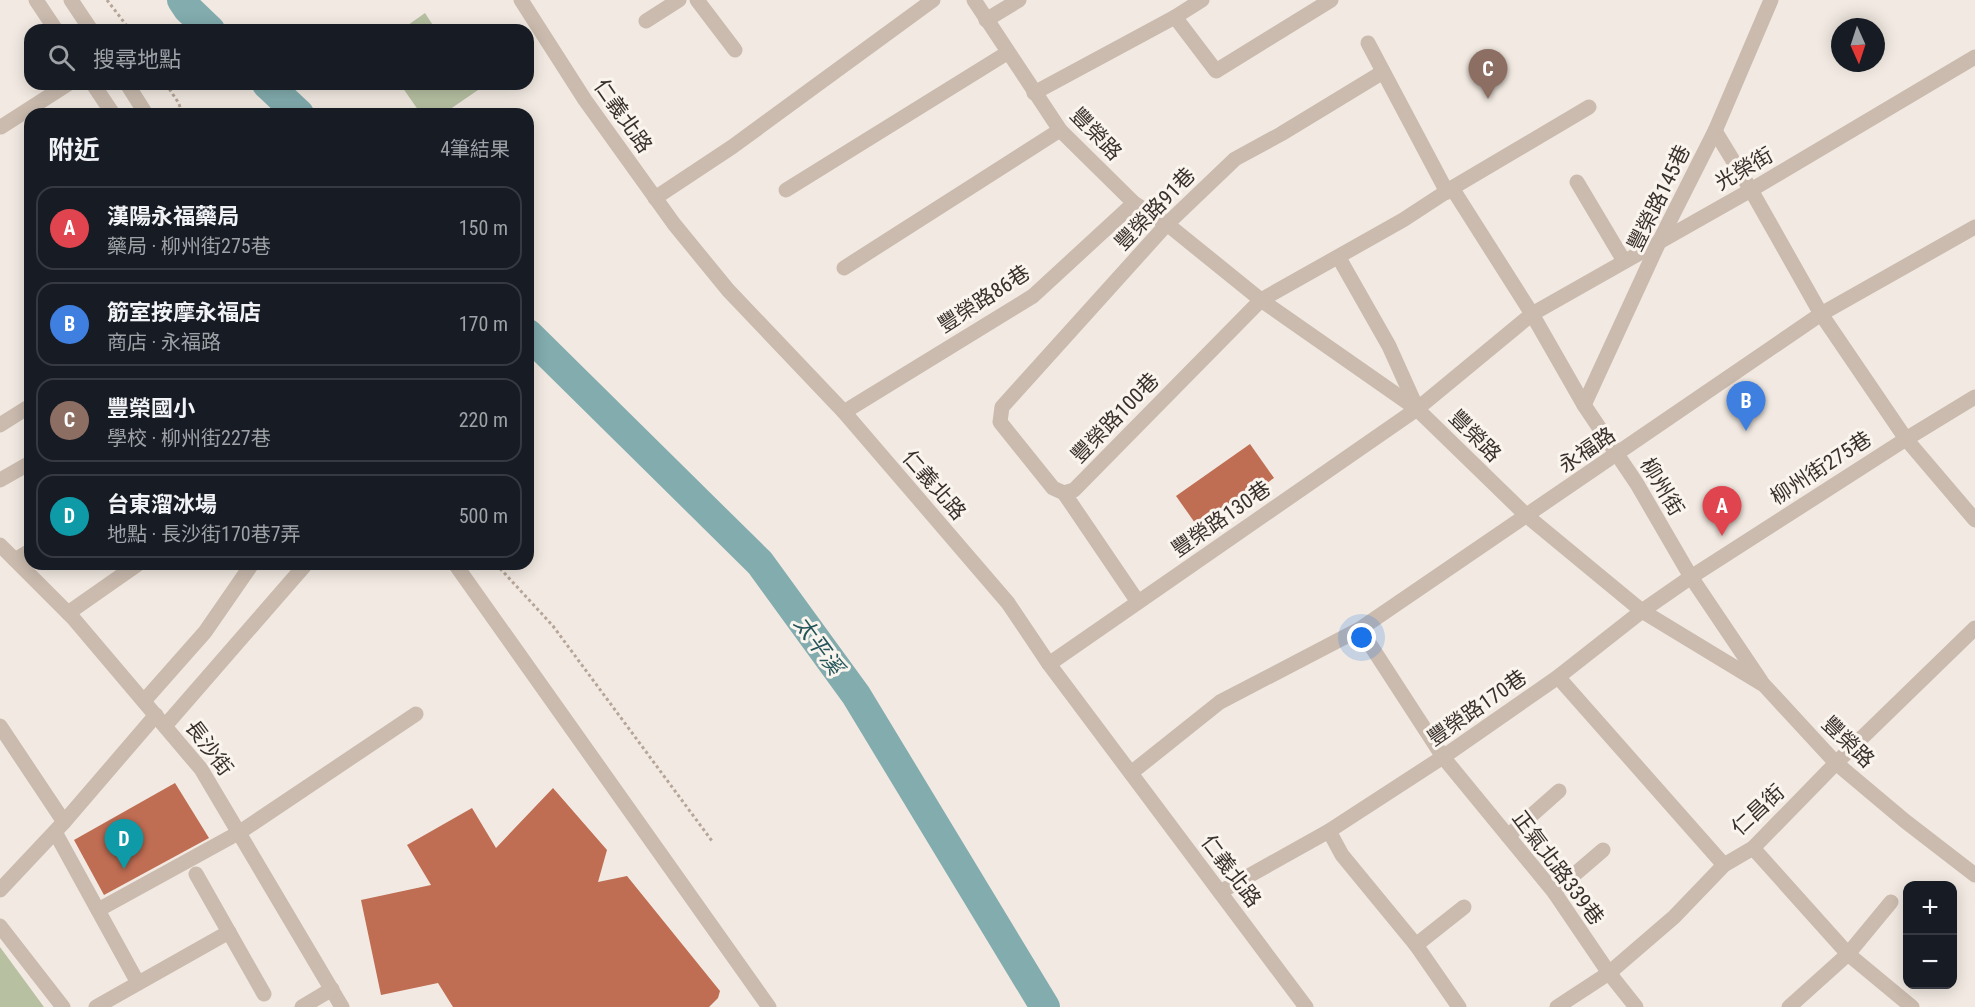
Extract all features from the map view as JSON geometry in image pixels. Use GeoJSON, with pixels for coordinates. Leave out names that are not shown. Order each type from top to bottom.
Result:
{"type":"FeatureCollection","features":[{"type":"Feature","properties":{"kind":"street"},"geometry":{"type":"LineString","coordinates":[[36,0],[53,24]]}},
{"type":"Feature","properties":{"kind":"street"},"geometry":{"type":"LineString","coordinates":[[71,0],[87,24]]}},
{"type":"Feature","properties":{"kind":"street","name":"仁義北路"},"geometry":{"type":"LineString","coordinates":[[521,0],[585,100],[655,198],[728,290],[844,412],[1008,603],[1049,664],[1306,1007]]}},
{"type":"Feature","properties":{"kind":"street"},"geometry":{"type":"LineString","coordinates":[[646,21],[679,0]]}},
{"type":"Feature","properties":{"kind":"street"},"geometry":{"type":"LineString","coordinates":[[698,0],[735,51]]}},
{"type":"Feature","properties":{"kind":"street"},"geometry":{"type":"LineString","coordinates":[[655,198],[732,147],[933,0]]}},
{"type":"Feature","properties":{"kind":"street","name":"豐榮路"},"geometry":{"type":"LineString","coordinates":[[974,0],[1060,130],[1134,203],[1167,224],[1261,300],[1418,409],[1527,516],[1642,610],[1764,685],[1836,763],[1905,821],[1975,875]]}},
{"type":"Feature","properties":{"kind":"street"},"geometry":{"type":"LineString","coordinates":[[986,20],[1019,0]]}},
{"type":"Feature","properties":{"kind":"street"},"geometry":{"type":"LineString","coordinates":[[1034,93],[1202,0]]}},
{"type":"Feature","properties":{"kind":"street"},"geometry":{"type":"LineString","coordinates":[[1175,17],[1216,71],[1331,0]]}},
{"type":"Feature","properties":{"kind":"street","name":"豐榮路145巷"},"geometry":{"type":"LineString","coordinates":[[1584,405],[1660,240],[1715,131],[1773,2]]}},
{"type":"Feature","properties":{"kind":"street","name":"柳州街"},"geometry":{"type":"LineString","coordinates":[[1368,43],[1450,190],[1532,314],[1584,405],[1618,454],[1691,577],[1764,685]]}},
{"type":"Feature","properties":{"kind":"street"},"geometry":{"type":"LineString","coordinates":[[786,190],[1007,53]]}},
{"type":"Feature","properties":{"kind":"street","name":"光榮街"},"geometry":{"type":"LineString","coordinates":[[1532,314],[1751,190],[1975,57]]}},
{"type":"Feature","properties":{"kind":"street","name":"豐榮路91巷"},"geometry":{"type":"LineString","coordinates":[[1000,422],[1002,407],[1167,224],[1235,159],[1281,135],[1383,72]]}},
{"type":"Feature","properties":{"kind":"street"},"geometry":{"type":"LineString","coordinates":[[31,108],[59,90]]}},
{"type":"Feature","properties":{"kind":"street"},"geometry":{"type":"LineString","coordinates":[[97,90],[108,108]]}},
{"type":"Feature","properties":{"kind":"street"},"geometry":{"type":"LineString","coordinates":[[131,90],[142,108]]}},
{"type":"Feature","properties":{"kind":"street","name":"豐榮路100巷"},"geometry":{"type":"LineString","coordinates":[[1000,422],[1053,488],[1064,493],[1074,490],[1261,300],[1339,258],[1589,107]]}},
{"type":"Feature","properties":{"kind":"street"},"geometry":{"type":"LineString","coordinates":[[1,127],[24,112]]}},
{"type":"Feature","properties":{"kind":"street"},"geometry":{"type":"LineString","coordinates":[[844,267],[1060,130]]}},
{"type":"Feature","properties":{"kind":"street"},"geometry":{"type":"LineString","coordinates":[[1715,131],[1821,315],[1906,438],[1975,520]]}},
{"type":"Feature","properties":{"kind":"street"},"geometry":{"type":"LineString","coordinates":[[1577,182],[1624,261]]}},
{"type":"Feature","properties":{"kind":"street","name":"豐榮路86巷"},"geometry":{"type":"LineString","coordinates":[[844,412],[1033,296],[1134,203]]}},
{"type":"Feature","properties":{"kind":"street","name":"永福路"},"geometry":{"type":"LineString","coordinates":[[1131,773],[1220,702],[1360,630],[1821,315],[1975,227]]}},
{"type":"Feature","properties":{"kind":"street"},"geometry":{"type":"LineString","coordinates":[[1339,258],[1389,346],[1418,409]]}},
{"type":"Feature","properties":{"kind":"street","name":"豐榮路130巷"},"geometry":{"type":"LineString","coordinates":[[1049,664],[1418,409],[1532,314]]}},
{"type":"Feature","properties":{"kind":"street","name":"柳州街275巷"},"geometry":{"type":"LineString","coordinates":[[1642,610],[1906,438],[1975,397]]}},
{"type":"Feature","properties":{"kind":"street"},"geometry":{"type":"LineString","coordinates":[[0,425],[24,410]]}},
{"type":"Feature","properties":{"kind":"street"},"geometry":{"type":"LineString","coordinates":[[0,480],[24,466]]}},
{"type":"Feature","properties":{"kind":"street"},"geometry":{"type":"LineString","coordinates":[[1064,493],[1138,602]]}},
{"type":"Feature","properties":{"kind":"street","name":"長沙街"},"geometry":{"type":"LineString","coordinates":[[0,545],[24,569]]}},
{"type":"Feature","properties":{"kind":"street"},"geometry":{"type":"LineString","coordinates":[[15,560],[24,555]]}},
{"type":"Feature","properties":{"kind":"street","name":"長沙街"},"geometry":{"type":"LineString","coordinates":[[25,570],[68,614],[201,769],[342,1007]]}},
{"type":"Feature","properties":{"kind":"street"},"geometry":{"type":"LineString","coordinates":[[68,614],[130,570]]}},
{"type":"Feature","properties":{"kind":"street"},"geometry":{"type":"LineString","coordinates":[[144,701],[205,632],[248,570]]}},
{"type":"Feature","properties":{"kind":"street"},"geometry":{"type":"LineString","coordinates":[[0,890],[298,570]]}},
{"type":"Feature","properties":{"kind":"street"},"geometry":{"type":"LineString","coordinates":[[459,570],[769,1007]]}},
{"type":"Feature","properties":{"kind":"street","name":"豐榮路170巷"},"geometry":{"type":"LineString","coordinates":[[1220,892],[1329,831],[1443,758],[1558,677],[1642,610]]}},
{"type":"Feature","properties":{"kind":"street","name":"仁昌街"},"geometry":{"type":"LineString","coordinates":[[1557,1007],[1609,973],[1674,917],[1724,865],[1753,848],[1836,763],[1975,628]]}},
{"type":"Feature","properties":{"kind":"street","name":"正氣北路339巷"},"geometry":{"type":"LineString","coordinates":[[1360,630],[1443,758],[1554,892],[1609,973],[1636,1007]]}},
{"type":"Feature","properties":{"kind":"street"},"geometry":{"type":"LineString","coordinates":[[1558,677],[1724,865]]}},
{"type":"Feature","properties":{"kind":"street"},"geometry":{"type":"LineString","coordinates":[[98,910],[240,832],[416,714]]}},
{"type":"Feature","properties":{"kind":"street"},"geometry":{"type":"LineString","coordinates":[[0,726],[59,827],[98,910],[138,983]]}},
{"type":"Feature","properties":{"kind":"street"},"geometry":{"type":"LineString","coordinates":[[1508,836],[1559,791]]}},
{"type":"Feature","properties":{"kind":"street"},"geometry":{"type":"LineString","coordinates":[[1329,831],[1342,855],[1416,945],[1459,1007]]}},
{"type":"Feature","properties":{"kind":"street"},"geometry":{"type":"LineString","coordinates":[[1753,848],[1848,954],[1912,1007]]}},
{"type":"Feature","properties":{"kind":"street"},"geometry":{"type":"LineString","coordinates":[[1554,892],[1603,849]]}},
{"type":"Feature","properties":{"kind":"street"},"geometry":{"type":"LineString","coordinates":[[196,874],[264,994]]}},
{"type":"Feature","properties":{"kind":"street"},"geometry":{"type":"LineString","coordinates":[[1789,1007],[1848,954],[1891,902]]}},
{"type":"Feature","properties":{"kind":"street"},"geometry":{"type":"LineString","coordinates":[[1416,945],[1464,907]]}},
{"type":"Feature","properties":{"kind":"street"},"geometry":{"type":"LineString","coordinates":[[0,926],[63,1007]]}},
{"type":"Feature","properties":{"kind":"street"},"geometry":{"type":"LineString","coordinates":[[96,1007],[228,932]]}},
{"type":"Feature","properties":{"kind":"street"},"geometry":{"type":"LineString","coordinates":[[302,1007],[332,989]]}},
{"type":"Feature","properties":{"kind":"path"},"geometry":{"type":"LineString","coordinates":[[107,0],[125,24]]}},
{"type":"Feature","properties":{"kind":"path"},"geometry":{"type":"LineString","coordinates":[[170,90],[180,108]]}},
{"type":"Feature","properties":{"kind":"path"},"geometry":{"type":"LineString","coordinates":[[502,570],[553,626],[712,841]]}},
{"type":"Feature","properties":{"kind":"green space"},"geometry":{"type":"Polygon","coordinates":[[[425,13],[432,24],[409,24],[425,13]]]}},
{"type":"Feature","properties":{"kind":"green space"},"geometry":{"type":"Polygon","coordinates":[[[404,90],[478,90],[452,108],[417,108],[404,90]]]}},
{"type":"Feature","properties":{"kind":"green space"},"geometry":{"type":"Polygon","coordinates":[[[0,947],[44,1007],[0,1007],[0,947]]]}},
{"type":"Feature","properties":{"kind":"building"},"geometry":{"type":"Polygon","coordinates":[[[1250,444],[1274,478],[1200,530],[1176,496],[1250,444]]]}},
{"type":"Feature","properties":{"kind":"building"},"geometry":{"type":"Polygon","coordinates":[[[175,783],[209,838],[104,895],[74,840],[175,783]]]}},
{"type":"Feature","properties":{"kind":"building"},"geometry":{"type":"Polygon","coordinates":[[[553,788],[607,850],[598,882],[627,876],[720,991],[718,998],[709,1007],[453,1007],[438,983],[381,995],[361,900],[431,885],[407,845],[472,808],[496,848],[553,788]]]}},
{"type":"Feature","properties":{"kind":"waterway","name":"太平溪"},"geometry":{"type":"LineString","coordinates":[[182,0],[204,24]]}},
{"type":"Feature","properties":{"kind":"waterway","name":"太平溪"},"geometry":{"type":"LineString","coordinates":[[273,90],[293,108]]}},
{"type":"Feature","properties":{"kind":"waterway","name":"太平溪"},"geometry":{"type":"LineString","coordinates":[[534,340],[760,563],[856,695],[1045,1007]]}},
{"type":"Feature","properties":{"kind":"place","name":"豐榮國小"},"geometry":{"type":"Point","coordinates":[1488,99]}},
{"type":"Feature","properties":{"kind":"place","name":"筋室按摩永福店"},"geometry":{"type":"Point","coordinates":[1746,431]}},
{"type":"Feature","properties":{"kind":"place","name":"漢陽永福藥局"},"geometry":{"type":"Point","coordinates":[1722,536]}},
{"type":"Feature","properties":{"kind":"place","name":"台東溜冰場"},"geometry":{"type":"Point","coordinates":[124,869]}}]}
